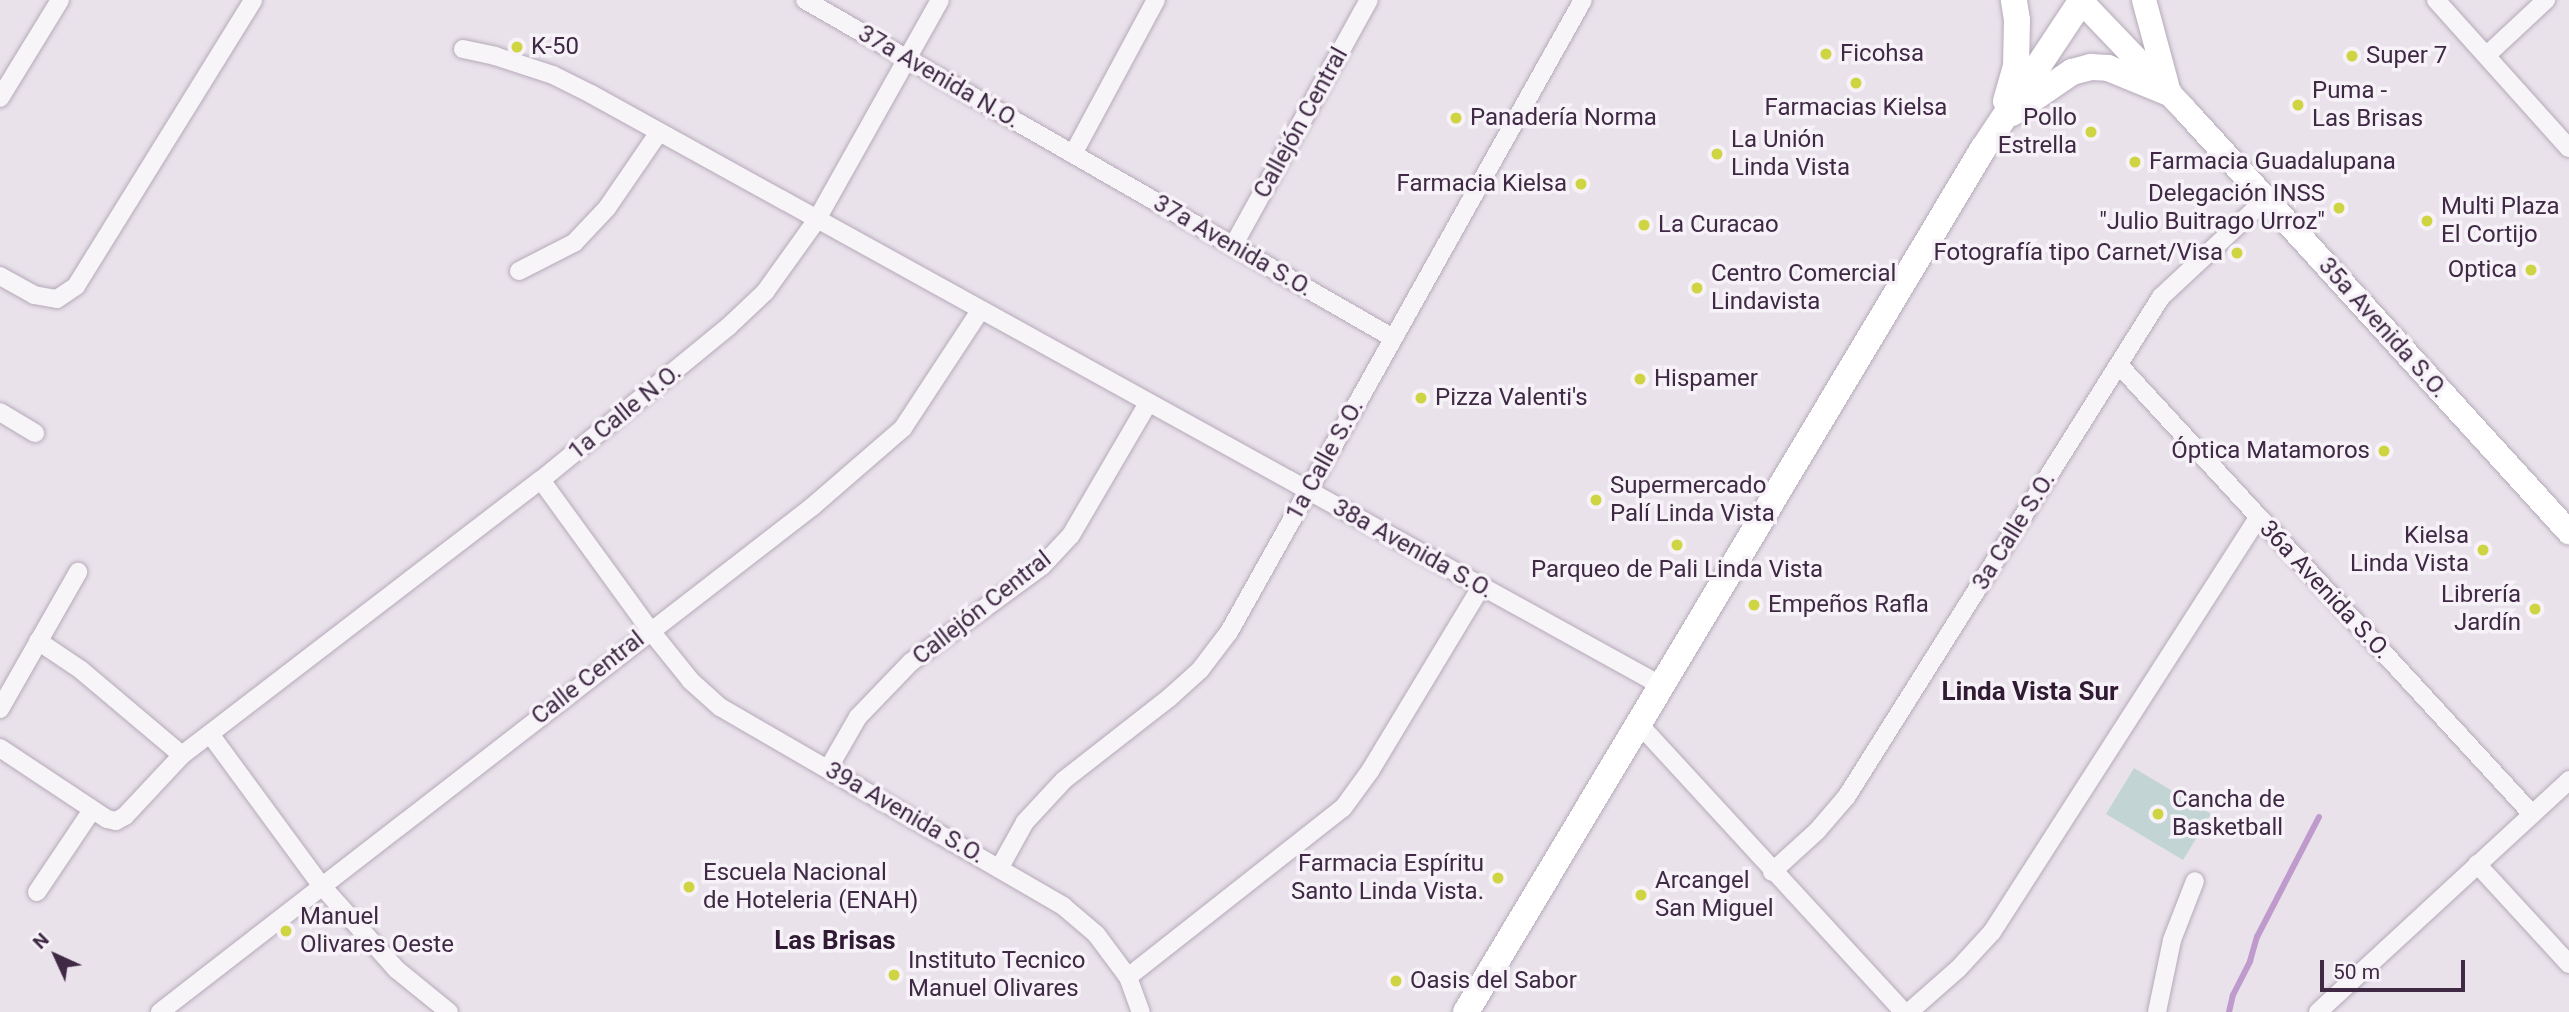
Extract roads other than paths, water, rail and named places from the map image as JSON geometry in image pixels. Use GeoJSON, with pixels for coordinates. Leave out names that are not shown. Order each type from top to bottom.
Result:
{"type":"FeatureCollection","features":[{"type":"Feature","properties":{"kind":"main road"},"geometry":{"type":"LineString","coordinates":[[1999,122],[2016,67],[2017,20],[2014,0]]}},
{"type":"Feature","properties":{"kind":"main road"},"geometry":{"type":"LineString","coordinates":[[1466,1012],[1999,122],[2081,0]]}},
{"type":"Feature","properties":{"kind":"main road","name":"35a Avenida S.O."},"geometry":{"type":"LineString","coordinates":[[2081,0],[2569,532]]}},
{"type":"Feature","properties":{"kind":"main road"},"geometry":{"type":"LineString","coordinates":[[2144,0],[2169,93]]}},
{"type":"Feature","properties":{"kind":"main road"},"geometry":{"type":"LineString","coordinates":[[1999,122],[2073,72],[2091,67],[2108,68],[2169,93]]}},
{"type":"Feature","properties":{"kind":"street"},"geometry":{"type":"LineString","coordinates":[[0,98],[60,0]]}},
{"type":"Feature","properties":{"kind":"street"},"geometry":{"type":"LineString","coordinates":[[0,276],[34,295],[57,299],[76,286],[253,0]]}},
{"type":"Feature","properties":{"kind":"street","name":"37a Avenida N.O."},"geometry":{"type":"LineString","coordinates":[[805,0],[1073,154]]}},
{"type":"Feature","properties":{"kind":"street","name":"1a Calle N.O."},"geometry":{"type":"LineString","coordinates":[[92,810],[116,821],[125,816],[182,755],[541,480],[728,327],[765,292],[816,221],[909,60],[940,0]]}},
{"type":"Feature","properties":{"kind":"street"},"geometry":{"type":"LineString","coordinates":[[1073,154],[1156,0]]}},
{"type":"Feature","properties":{"kind":"street","name":"Callejón Central"},"geometry":{"type":"LineString","coordinates":[[1233,246],[1368,0]]}},
{"type":"Feature","properties":{"kind":"street","name":"1a Calle S.O."},"geometry":{"type":"LineString","coordinates":[[1000,867],[1025,822],[1064,780],[1170,698],[1200,670],[1229,632],[1583,0]]}},
{"type":"Feature","properties":{"kind":"street"},"geometry":{"type":"LineString","coordinates":[[2436,0],[2569,148]]}},
{"type":"Feature","properties":{"kind":"street"},"geometry":{"type":"LineString","coordinates":[[2487,55],[2546,0]]}},
{"type":"Feature","properties":{"kind":"street","name":"38a Avenida S.O."},"geometry":{"type":"LineString","coordinates":[[463,50],[495,56],[553,75],[1662,686]]}},
{"type":"Feature","properties":{"kind":"street"},"geometry":{"type":"LineString","coordinates":[[519,271],[574,243],[607,208],[659,132]]}},
{"type":"Feature","properties":{"kind":"street","name":"37a Avenida S.O."},"geometry":{"type":"LineString","coordinates":[[1073,154],[1393,338]]}},
{"type":"Feature","properties":{"kind":"street","name":"3a Calle S.O."},"geometry":{"type":"LineString","coordinates":[[1772,872],[1816,831],[1847,796],[2161,297],[2266,199]]}},
{"type":"Feature","properties":{"kind":"street","name":"Calle Central"},"geometry":{"type":"LineString","coordinates":[[160,1012],[650,629],[813,506],[903,428],[981,312]]}},
{"type":"Feature","properties":{"kind":"street","name":"36a Avenida S.O."},"geometry":{"type":"LineString","coordinates":[[2119,365],[2532,814]]}},
{"type":"Feature","properties":{"kind":"street","name":"Callejón Central"},"geometry":{"type":"LineString","coordinates":[[828,769],[858,717],[911,662],[1042,566],[1071,535],[1149,403]]}},
{"type":"Feature","properties":{"kind":"street"},"geometry":{"type":"LineString","coordinates":[[0,412],[35,433]]}},
{"type":"Feature","properties":{"kind":"street","name":"39a Avenida S.O."},"geometry":{"type":"LineString","coordinates":[[541,480],[691,681],[720,706],[1063,906],[1096,934],[1128,977],[1141,1012]]}},
{"type":"Feature","properties":{"kind":"street"},"geometry":{"type":"LineString","coordinates":[[1909,1012],[1958,969],[1992,932],[2258,517]]}},
{"type":"Feature","properties":{"kind":"street"},"geometry":{"type":"LineString","coordinates":[[0,709],[78,572]]}},
{"type":"Feature","properties":{"kind":"street"},"geometry":{"type":"LineString","coordinates":[[1128,977],[1343,808],[1370,771],[1481,587]]}},
{"type":"Feature","properties":{"kind":"street"},"geometry":{"type":"LineString","coordinates":[[38,641],[81,670],[182,755]]}},
{"type":"Feature","properties":{"kind":"street"},"geometry":{"type":"LineString","coordinates":[[1639,724],[1772,872],[1904,1012]]}},
{"type":"Feature","properties":{"kind":"street"},"geometry":{"type":"LineString","coordinates":[[210,734],[321,885],[396,969],[437,1009]]}},
{"type":"Feature","properties":{"kind":"street"},"geometry":{"type":"LineString","coordinates":[[0,748],[92,810],[37,892]]}},
{"type":"Feature","properties":{"kind":"street"},"geometry":{"type":"LineString","coordinates":[[2318,1012],[2569,780]]}},
{"type":"Feature","properties":{"kind":"street"},"geometry":{"type":"LineString","coordinates":[[2477,864],[2569,964]]}},
{"type":"Feature","properties":{"kind":"street"},"geometry":{"type":"LineString","coordinates":[[2157,1012],[2172,940],[2195,881]]}},
{"type":"Feature","properties":{"kind":"waterway"},"geometry":{"type":"LineString","coordinates":[[2229,1012],[2233,995],[2250,961],[2257,937],[2319,817]]}},
{"type":"Feature","properties":{"kind":"place","name":"K-50"},"geometry":{"type":"Point","coordinates":[517,47]}},
{"type":"Feature","properties":{"kind":"place","name":"Ficohsa"},"geometry":{"type":"Point","coordinates":[1826,54]}},
{"type":"Feature","properties":{"kind":"place","name":"Super 7"},"geometry":{"type":"Point","coordinates":[2352,56]}},
{"type":"Feature","properties":{"kind":"place","name":"Farmacias Kielsa"},"geometry":{"type":"Point","coordinates":[1856,83]}},
{"type":"Feature","properties":{"kind":"place","name":"Puma - Las Brisas"},"geometry":{"type":"Point","coordinates":[2298,105]}},
{"type":"Feature","properties":{"kind":"place","name":"Panadería Norma"},"geometry":{"type":"Point","coordinates":[1456,118]}},
{"type":"Feature","properties":{"kind":"place","name":"Pollo Estrella"},"geometry":{"type":"Point","coordinates":[2091,132]}},
{"type":"Feature","properties":{"kind":"place","name":"La Unión Linda Vista"},"geometry":{"type":"Point","coordinates":[1717,154]}},
{"type":"Feature","properties":{"kind":"place","name":"Farmacia Guadalupana"},"geometry":{"type":"Point","coordinates":[2135,162]}},
{"type":"Feature","properties":{"kind":"place","name":"Farmacia Kielsa"},"geometry":{"type":"Point","coordinates":[1581,184]}},
{"type":"Feature","properties":{"kind":"place","name":"Delegación INSS \"Julio Buitrago Urroz\""},"geometry":{"type":"Point","coordinates":[2339,208]}},
{"type":"Feature","properties":{"kind":"place","name":"Multi Plaza El Cortijo"},"geometry":{"type":"Point","coordinates":[2427,221]}},
{"type":"Feature","properties":{"kind":"place","name":"La Curacao"},"geometry":{"type":"Point","coordinates":[1644,225]}},
{"type":"Feature","properties":{"kind":"place","name":"Fotografía tipo Carnet/Visa"},"geometry":{"type":"Point","coordinates":[2237,253]}},
{"type":"Feature","properties":{"kind":"place","name":"Optica"},"geometry":{"type":"Point","coordinates":[2531,270]}},
{"type":"Feature","properties":{"kind":"place","name":"Centro Comercial Lindavista"},"geometry":{"type":"Point","coordinates":[1697,288]}},
{"type":"Feature","properties":{"kind":"place","name":"Hispamer"},"geometry":{"type":"Point","coordinates":[1640,379]}},
{"type":"Feature","properties":{"kind":"place","name":"Pizza Valenti's"},"geometry":{"type":"Point","coordinates":[1421,398]}},
{"type":"Feature","properties":{"kind":"place","name":"Óptica Matamoros"},"geometry":{"type":"Point","coordinates":[2384,451]}},
{"type":"Feature","properties":{"kind":"place","name":"Supermercado Palí Linda Vista"},"geometry":{"type":"Point","coordinates":[1596,500]}},
{"type":"Feature","properties":{"kind":"place","name":"Parqueo de Pali Linda Vista"},"geometry":{"type":"Point","coordinates":[1677,545]}},
{"type":"Feature","properties":{"kind":"place","name":"Kielsa Linda Vista"},"geometry":{"type":"Point","coordinates":[2483,550]}},
{"type":"Feature","properties":{"kind":"place","name":"Empeños Rafla"},"geometry":{"type":"Point","coordinates":[1754,605]}},
{"type":"Feature","properties":{"kind":"place","name":"Librería Jardín"},"geometry":{"type":"Point","coordinates":[2535,609]}},
{"type":"Feature","properties":{"kind":"place","name":"Cancha de Basketball"},"geometry":{"type":"Point","coordinates":[2158,814]}},
{"type":"Feature","properties":{"kind":"place","name":"Farmacia Espíritu Santo Linda Vista."},"geometry":{"type":"Point","coordinates":[1498,878]}},
{"type":"Feature","properties":{"kind":"place","name":"Escuela Nacional de Hoteleria (ENAH)"},"geometry":{"type":"Point","coordinates":[689,887]}},
{"type":"Feature","properties":{"kind":"place","name":"Arcangel San Miguel"},"geometry":{"type":"Point","coordinates":[1641,895]}},
{"type":"Feature","properties":{"kind":"place","name":"Manuel Olivares Oeste"},"geometry":{"type":"Point","coordinates":[286,931]}},
{"type":"Feature","properties":{"kind":"place","name":"Instituto Tecnico Manuel Olivares"},"geometry":{"type":"Point","coordinates":[894,975]}},
{"type":"Feature","properties":{"kind":"place","name":"Oasis del Sabor"},"geometry":{"type":"Point","coordinates":[1396,981]}},
{"type":"Feature","properties":{"kind":"district","name":"Linda Vista Sur"},"geometry":{"type":"Point","coordinates":[2030,692]}},
{"type":"Feature","properties":{"kind":"district","name":"Las Brisas"},"geometry":{"type":"Point","coordinates":[835,941]}}]}
